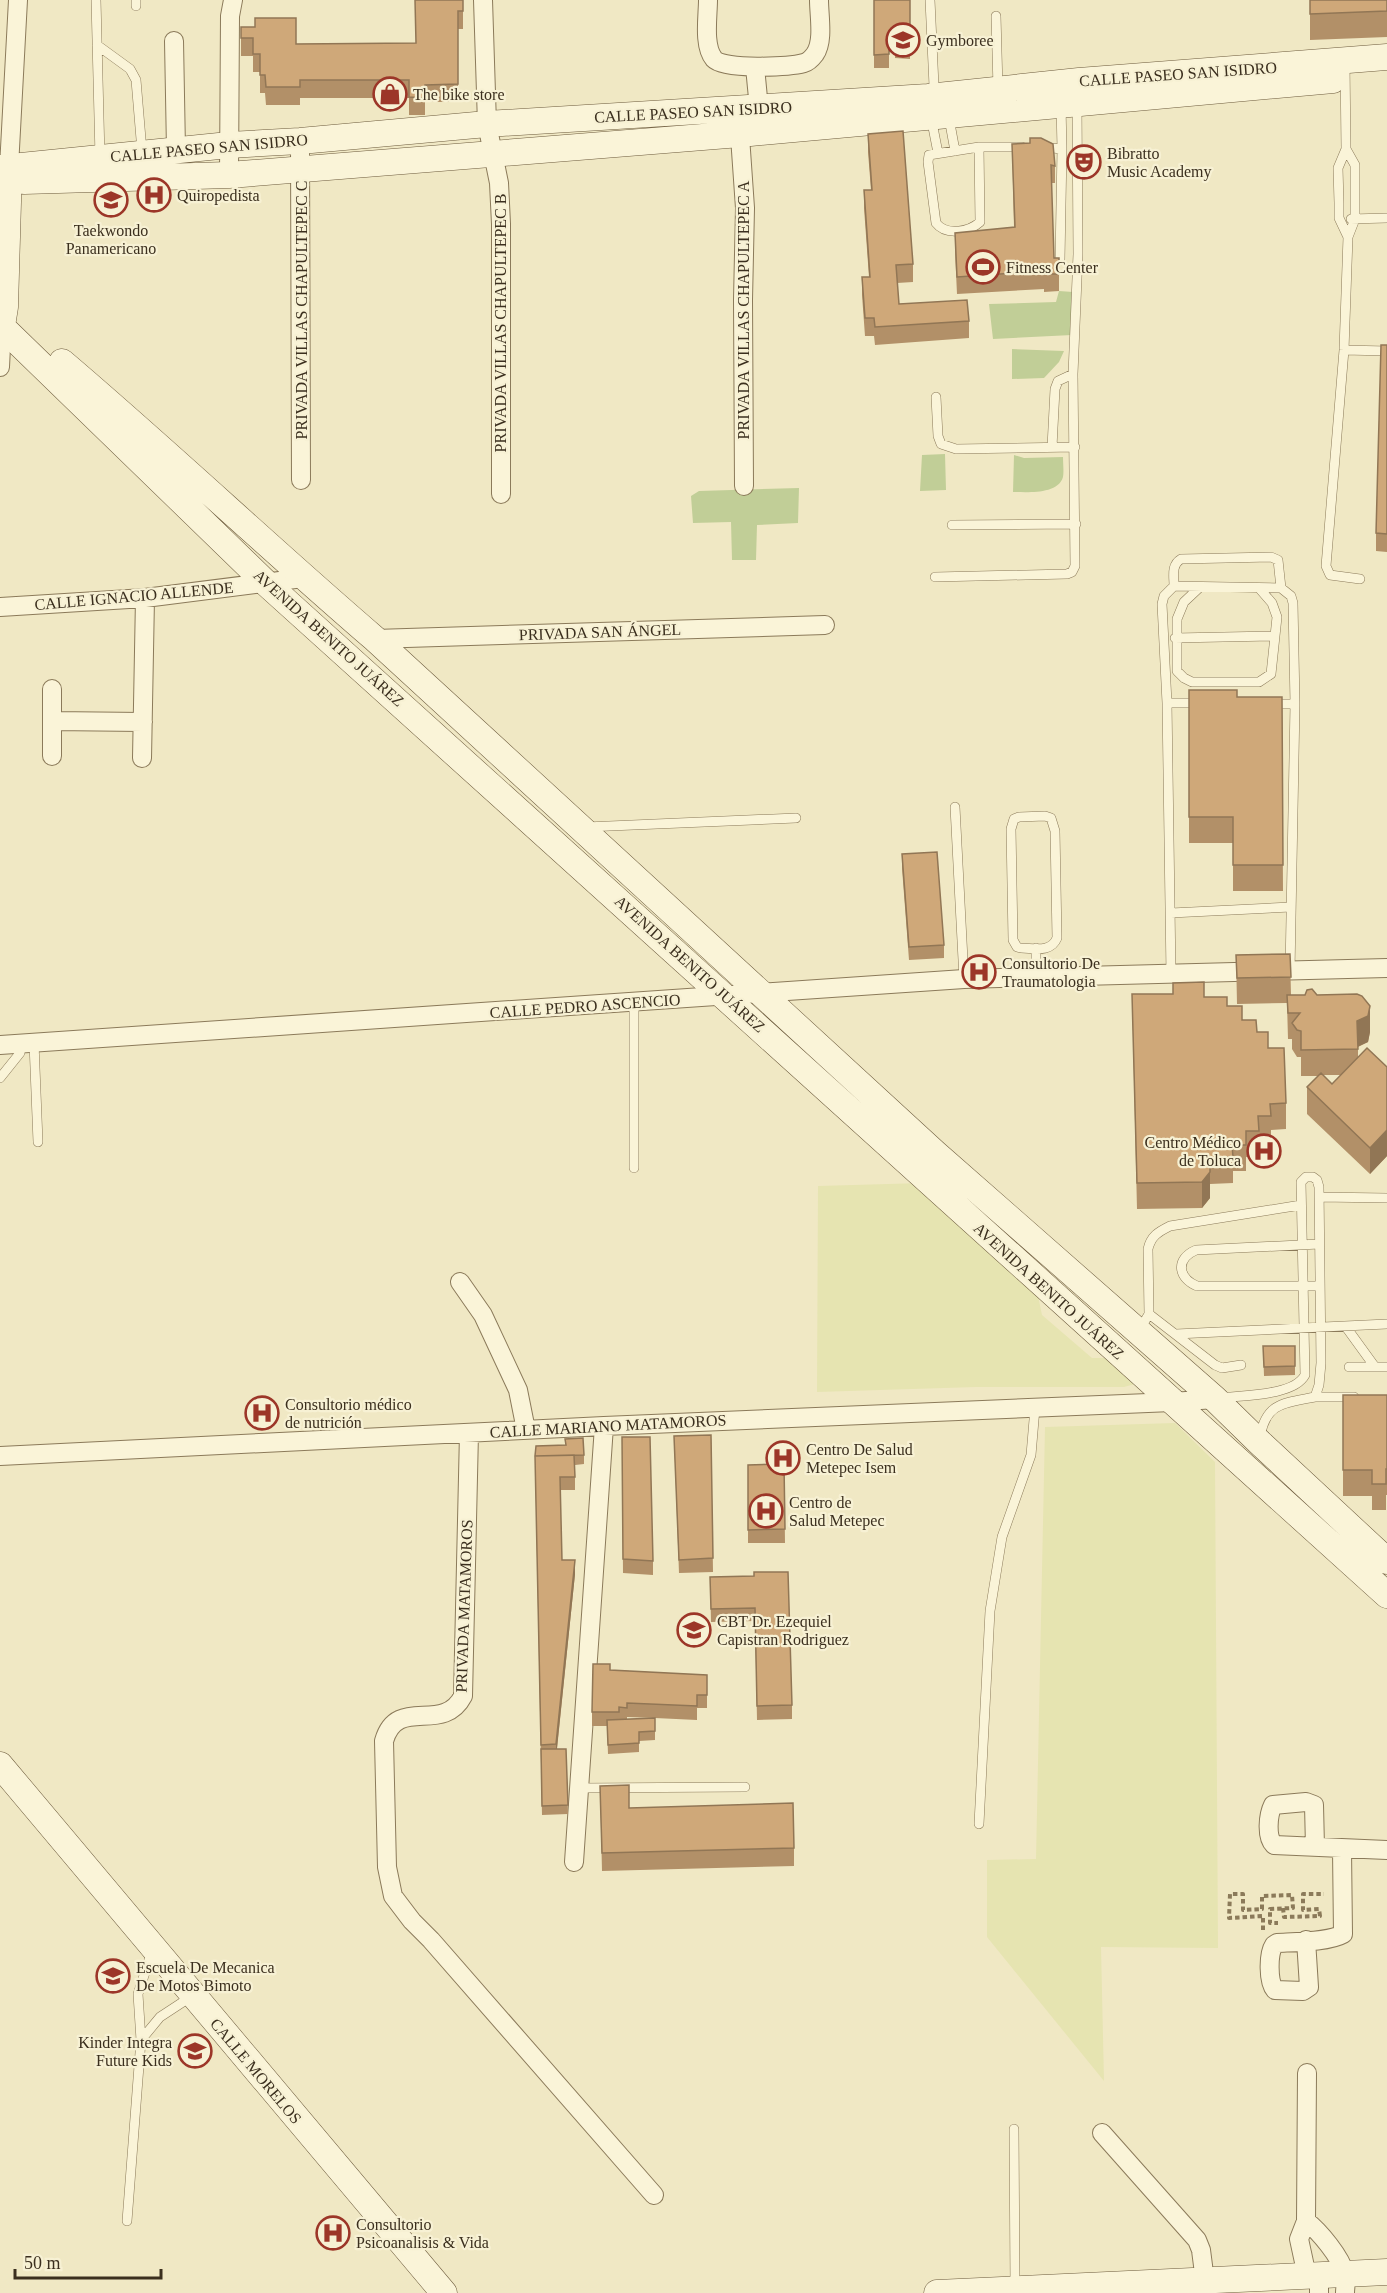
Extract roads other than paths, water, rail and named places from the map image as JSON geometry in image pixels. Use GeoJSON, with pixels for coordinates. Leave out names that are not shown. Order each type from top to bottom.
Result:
{"type":"FeatureCollection","features":[{"type":"Feature","properties":{"kind":"main road","name":"CALLE PASEO SAN ISIDRO"},"geometry":{"type":"LineString","coordinates":[[1345,71],[1387,57]]}},
{"type":"Feature","properties":{"kind":"main road","name":"CALLE PASEO SAN ISIDRO"},"geometry":{"type":"LineString","coordinates":[[5,174],[229,175],[612,143],[750,121],[937,102],[1345,71],[1387,75]]}},
{"type":"Feature","properties":{"kind":"main road","name":"CALLE PASEO SAN ISIDRO"},"geometry":{"type":"LineString","coordinates":[[937,102],[998,90],[1070,93]]}},
{"type":"Feature","properties":{"kind":"main road","name":"CALLE PASEO SAN ISIDRO"},"geometry":{"type":"LineString","coordinates":[[5,174],[100,157],[487,124],[611,117],[750,121]]}},
{"type":"Feature","properties":{"kind":"main road"},"geometry":{"type":"LineString","coordinates":[[611,117],[612,143]]}},
{"type":"Feature","properties":{"kind":"main road"},"geometry":{"type":"LineString","coordinates":[[2,319],[5,174]]}},
{"type":"Feature","properties":{"kind":"main road","name":"AVENIDA BENITO JUÁREZ"},"geometry":{"type":"LineString","coordinates":[[2,319],[9,321],[137,427],[303,578],[375,639],[583,827],[935,1153],[1143,1323],[1259,1442],[1387,1561]]}},
{"type":"Feature","properties":{"kind":"main road","name":"AVENIDA BENITO JUÁREZ"},"geometry":{"type":"LineString","coordinates":[[2,319],[267,584],[1387,1595]]}},
{"type":"Feature","properties":{"kind":"main road","name":"CALLE MORELOS"},"geometry":{"type":"LineString","coordinates":[[0,1765],[444,2293]]}},
{"type":"Feature","properties":{"kind":"main road"},"geometry":{"type":"LineString","coordinates":[[937,2293],[1203,2287],[1315,2281],[1345,2283],[1387,2272]]}},
{"type":"Feature","properties":{"kind":"street"},"geometry":{"type":"LineString","coordinates":[[5,174],[18,0]]}},
{"type":"Feature","properties":{"kind":"street"},"geometry":{"type":"LineString","coordinates":[[229,175],[230,16],[233,0]]}},
{"type":"Feature","properties":{"kind":"street","name":"PRIVADA VILLAS CHAPULTEPEC B"},"geometry":{"type":"LineString","coordinates":[[483,0],[487,124],[499,183],[501,224],[501,494]]}},
{"type":"Feature","properties":{"kind":"street"},"geometry":{"type":"LineString","coordinates":[[708,0],[708,42],[710,53],[715,61],[724,65],[756,67],[805,63],[813,56],[819,46],[819,0]]}},
{"type":"Feature","properties":{"kind":"street"},"geometry":{"type":"LineString","coordinates":[[174,41],[176,150]]}},
{"type":"Feature","properties":{"kind":"street","name":"PRIVADA VILLAS CHAPULTEPEC A"},"geometry":{"type":"LineString","coordinates":[[744,486],[745,208],[756,67]]}},
{"type":"Feature","properties":{"kind":"street","name":"PRIVADA VILLAS CHAPULTEPEC C"},"geometry":{"type":"LineString","coordinates":[[300,141],[301,480]]}},
{"type":"Feature","properties":{"kind":"street"},"geometry":{"type":"LineString","coordinates":[[0,367],[2,319]]}},
{"type":"Feature","properties":{"kind":"street","name":"CALLE IGNACIO ALLENDE"},"geometry":{"type":"LineString","coordinates":[[0,607],[145,598],[303,578]]}},
{"type":"Feature","properties":{"kind":"street"},"geometry":{"type":"LineString","coordinates":[[142,758],[145,598]]}},
{"type":"Feature","properties":{"kind":"street","name":"PRIVADA SAN ÁNGEL"},"geometry":{"type":"LineString","coordinates":[[375,639],[825,625]]}},
{"type":"Feature","properties":{"kind":"street"},"geometry":{"type":"LineString","coordinates":[[52,689],[52,756]]}},
{"type":"Feature","properties":{"kind":"street"},"geometry":{"type":"LineString","coordinates":[[52,721],[143,722]]}},
{"type":"Feature","properties":{"kind":"street","name":"CALLE PEDRO ASCENCIO"},"geometry":{"type":"LineString","coordinates":[[0,1045],[964,980],[1387,968]]}},
{"type":"Feature","properties":{"kind":"street"},"geometry":{"type":"LineString","coordinates":[[460,1281],[483,1315],[518,1390],[526,1430]]}},
{"type":"Feature","properties":{"kind":"street","name":"CALLE MARIANO MATAMOROS"},"geometry":{"type":"LineString","coordinates":[[0,1456],[1215,1399]]}},
{"type":"Feature","properties":{"kind":"street"},"geometry":{"type":"LineString","coordinates":[[574,1862],[604,1426]]}},
{"type":"Feature","properties":{"kind":"street","name":"PRIVADA MATAMOROS"},"geometry":{"type":"LineString","coordinates":[[469,1433],[464,1696],[451,1712],[409,1717],[394,1722],[387,1731],[384,1741],[387,1867],[393,1896],[412,1921],[654,2196]]}},
{"type":"Feature","properties":{"kind":"street"},"geometry":{"type":"LineString","coordinates":[[1315,1847],[1342,1850],[1387,1850]]}},
{"type":"Feature","properties":{"kind":"street"},"geometry":{"type":"LineString","coordinates":[[1306,1940],[1338,1937],[1343,1934],[1342,1850]]}},
{"type":"Feature","properties":{"kind":"street"},"geometry":{"type":"LineString","coordinates":[[1307,2073],[1306,2221],[1299,2239],[1315,2281]]}},
{"type":"Feature","properties":{"kind":"street"},"geometry":{"type":"LineString","coordinates":[[1102,2133],[1197,2240],[1201,2250],[1203,2287]]}},
{"type":"Feature","properties":{"kind":"street"},"geometry":{"type":"LineString","coordinates":[[1306,2221],[1326,2241],[1345,2283]]}},
{"type":"Feature","properties":{"kind":"lane"},"geometry":{"type":"LineString","coordinates":[[96,0],[100,157]]}},
{"type":"Feature","properties":{"kind":"lane"},"geometry":{"type":"LineString","coordinates":[[930,0],[938,153]]}},
{"type":"Feature","properties":{"kind":"lane"},"geometry":{"type":"LineString","coordinates":[[996,16],[998,90]]}},
{"type":"Feature","properties":{"kind":"lane"},"geometry":{"type":"LineString","coordinates":[[97,45],[130,69],[136,80],[142,154]]}},
{"type":"Feature","properties":{"kind":"lane"},"geometry":{"type":"LineString","coordinates":[[1345,71],[1346,149],[1338,168],[1339,218],[1348,237]]}},
{"type":"Feature","properties":{"kind":"lane"},"geometry":{"type":"LineString","coordinates":[[1060,260],[1062,149],[1070,93]]}},
{"type":"Feature","properties":{"kind":"lane"},"geometry":{"type":"LineString","coordinates":[[935,577],[1067,574],[1072,572],[1076,566],[1073,374],[1078,254],[1070,93]]}},
{"type":"Feature","properties":{"kind":"lane"},"geometry":{"type":"LineString","coordinates":[[937,102],[955,151]]}},
{"type":"Feature","properties":{"kind":"lane"},"geometry":{"type":"LineString","coordinates":[[979,147],[980,222],[972,228],[950,232],[943,230],[936,223],[929,155],[979,147],[1032,146],[1062,149]]}},
{"type":"Feature","properties":{"kind":"lane"},"geometry":{"type":"LineString","coordinates":[[1346,149],[1355,165],[1355,219],[1348,237],[1344,350],[1326,566],[1330,575],[1360,579]]}},
{"type":"Feature","properties":{"kind":"lane"},"geometry":{"type":"LineString","coordinates":[[1339,218],[1387,218]]}},
{"type":"Feature","properties":{"kind":"lane"},"geometry":{"type":"LineString","coordinates":[[1344,350],[1387,351]]}},
{"type":"Feature","properties":{"kind":"lane"},"geometry":{"type":"LineString","coordinates":[[1052,447],[1055,389],[1058,381],[1073,374]]}},
{"type":"Feature","properties":{"kind":"lane"},"geometry":{"type":"LineString","coordinates":[[936,397],[938,436],[941,444],[947,447],[956,449],[1075,447]]}},
{"type":"Feature","properties":{"kind":"lane"},"geometry":{"type":"LineString","coordinates":[[952,525],[1076,524]]}},
{"type":"Feature","properties":{"kind":"lane"},"geometry":{"type":"LineString","coordinates":[[1171,974],[1167,703],[1162,604],[1164,596],[1174,586],[1175,564],[1181,559],[1271,557],[1278,560],[1281,588]]}},
{"type":"Feature","properties":{"kind":"lane"},"geometry":{"type":"LineString","coordinates":[[1174,586],[1281,588],[1291,596],[1295,704],[1290,971]]}},
{"type":"Feature","properties":{"kind":"lane"},"geometry":{"type":"LineString","coordinates":[[1200,587],[1179,610],[1175,638],[1178,671],[1192,682],[1259,682],[1271,675],[1275,608],[1259,588]]}},
{"type":"Feature","properties":{"kind":"lane"},"geometry":{"type":"LineString","coordinates":[[1175,638],[1275,636]]}},
{"type":"Feature","properties":{"kind":"lane"},"geometry":{"type":"LineString","coordinates":[[1167,703],[1215,704]]}},
{"type":"Feature","properties":{"kind":"lane"},"geometry":{"type":"LineString","coordinates":[[1261,704],[1295,704]]}},
{"type":"Feature","properties":{"kind":"lane"},"geometry":{"type":"LineString","coordinates":[[955,807],[964,980]]}},
{"type":"Feature","properties":{"kind":"lane"},"geometry":{"type":"LineString","coordinates":[[1045,816],[1051,818],[1055,831],[1056,938],[1051,947],[1036,948],[1017,947],[1013,940],[1011,829],[1014,819],[1019,817],[1045,816]]}},
{"type":"Feature","properties":{"kind":"lane"},"geometry":{"type":"LineString","coordinates":[[583,827],[796,818]]}},
{"type":"Feature","properties":{"kind":"lane"},"geometry":{"type":"LineString","coordinates":[[1171,913],[1291,907]]}},
{"type":"Feature","properties":{"kind":"lane"},"geometry":{"type":"LineString","coordinates":[[1036,948],[1036,978]]}},
{"type":"Feature","properties":{"kind":"lane"},"geometry":{"type":"LineString","coordinates":[[634,1003],[634,1168]]}},
{"type":"Feature","properties":{"kind":"lane"},"geometry":{"type":"LineString","coordinates":[[0,1078],[27,1043]]}},
{"type":"Feature","properties":{"kind":"lane"},"geometry":{"type":"LineString","coordinates":[[27,1043],[38,1142]]}},
{"type":"Feature","properties":{"kind":"lane"},"geometry":{"type":"LineString","coordinates":[[1215,1399],[1280,1390],[1301,1382],[1306,1368],[1301,1182],[1306,1177],[1313,1177],[1317,1180],[1319,1197],[1320,1375],[1314,1397]]}},
{"type":"Feature","properties":{"kind":"lane"},"geometry":{"type":"LineString","coordinates":[[1319,1197],[1387,1198]]}},
{"type":"Feature","properties":{"kind":"lane"},"geometry":{"type":"LineString","coordinates":[[1241,1365],[1222,1368],[1215,1365],[1176,1334],[1143,1323],[1148,1249],[1151,1239],[1170,1226],[1301,1205]]}},
{"type":"Feature","properties":{"kind":"lane"},"geometry":{"type":"LineString","coordinates":[[1319,1244],[1196,1250],[1189,1253],[1182,1262],[1182,1274],[1188,1282],[1197,1286],[1320,1286]]}},
{"type":"Feature","properties":{"kind":"lane"},"geometry":{"type":"LineString","coordinates":[[1176,1334],[1387,1324]]}},
{"type":"Feature","properties":{"kind":"lane"},"geometry":{"type":"LineString","coordinates":[[1346,1327],[1375,1367]]}},
{"type":"Feature","properties":{"kind":"lane"},"geometry":{"type":"LineString","coordinates":[[1349,1367],[1387,1367]]}},
{"type":"Feature","properties":{"kind":"lane"},"geometry":{"type":"LineString","coordinates":[[1259,1442],[1262,1423],[1272,1409],[1279,1405],[1314,1397],[1366,1398]]}},
{"type":"Feature","properties":{"kind":"lane"},"geometry":{"type":"LineString","coordinates":[[979,1824],[990,1611],[1002,1537],[1031,1455],[1035,1408]]}},
{"type":"Feature","properties":{"kind":"lane"},"geometry":{"type":"LineString","coordinates":[[579,1788],[745,1788]]}},
{"type":"Feature","properties":{"kind":"lane"},"geometry":{"type":"LineString","coordinates":[[127,2221],[141,2040],[138,1994],[153,1948]]}},
{"type":"Feature","properties":{"kind":"lane"},"geometry":{"type":"LineString","coordinates":[[141,2040],[160,2017],[192,1995]]}},
{"type":"Feature","properties":{"kind":"lane"},"geometry":{"type":"LineString","coordinates":[[1014,2128],[1028,2290]]}},
{"type":"Feature","properties":{"kind":"place","name":"Gymboree"},"geometry":{"type":"Point","coordinates":[903,40]}},
{"type":"Feature","properties":{"kind":"place","name":"The bike store"},"geometry":{"type":"Point","coordinates":[390,94]}},
{"type":"Feature","properties":{"kind":"place","name":"Bibratto Music Academy"},"geometry":{"type":"Point","coordinates":[1084,162]}},
{"type":"Feature","properties":{"kind":"place","name":"Quiropedista"},"geometry":{"type":"Point","coordinates":[154,195]}},
{"type":"Feature","properties":{"kind":"place","name":"Taekwondo Panamericano"},"geometry":{"type":"Point","coordinates":[111,200]}},
{"type":"Feature","properties":{"kind":"place","name":"Fitness Center"},"geometry":{"type":"Point","coordinates":[983,267]}},
{"type":"Feature","properties":{"kind":"place","name":"Consultorio De Traumatologia"},"geometry":{"type":"Point","coordinates":[979,972]}},
{"type":"Feature","properties":{"kind":"place","name":"Centro Médico de Toluca"},"geometry":{"type":"Point","coordinates":[1264,1151]}},
{"type":"Feature","properties":{"kind":"place","name":"Consultorio médico de nutrición"},"geometry":{"type":"Point","coordinates":[262,1413]}},
{"type":"Feature","properties":{"kind":"place","name":"Centro De Salud Metepec Isem"},"geometry":{"type":"Point","coordinates":[783,1458]}},
{"type":"Feature","properties":{"kind":"place","name":"Centro de Salud Metepec"},"geometry":{"type":"Point","coordinates":[766,1511]}},
{"type":"Feature","properties":{"kind":"place","name":"CBT Dr. Ezequiel Capistran Rodriguez"},"geometry":{"type":"Point","coordinates":[694,1630]}},
{"type":"Feature","properties":{"kind":"place","name":"Escuela De Mecanica De Motos Bimoto"},"geometry":{"type":"Point","coordinates":[113,1976]}},
{"type":"Feature","properties":{"kind":"place","name":"Kinder Integra Future Kids"},"geometry":{"type":"Point","coordinates":[195,2051]}},
{"type":"Feature","properties":{"kind":"place","name":"Consultorio Psicoanalisis & Vida"},"geometry":{"type":"Point","coordinates":[333,2233]}}]}
